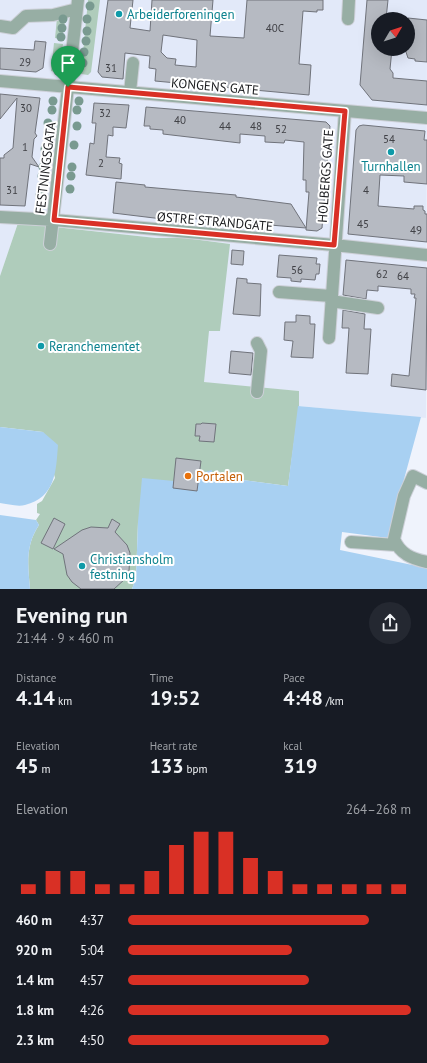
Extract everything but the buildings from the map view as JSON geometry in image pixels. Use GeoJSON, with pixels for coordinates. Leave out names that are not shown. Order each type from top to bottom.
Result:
{"type":"FeatureCollection","features":[{"type":"Feature","properties":{"kind":"street"},"geometry":{"type":"LineString","coordinates":[[348,19],[349,0]]}},
{"type":"Feature","properties":{"kind":"street"},"geometry":{"type":"LineString","coordinates":[[0,26],[13,28],[26,16],[53,15],[78,5]]}},
{"type":"Feature","properties":{"kind":"street","name":"FESTNINGSGATA"},"geometry":{"type":"LineString","coordinates":[[50,244],[78,5]]}},
{"type":"Feature","properties":{"kind":"street"},"geometry":{"type":"LineString","coordinates":[[130,92],[133,63]]}},
{"type":"Feature","properties":{"kind":"street","name":"KONGENS GATE"},"geometry":{"type":"LineString","coordinates":[[0,81],[427,118]]}},
{"type":"Feature","properties":{"kind":"street","name":"HOLBERGS GATE"},"geometry":{"type":"LineString","coordinates":[[329,338],[334,245],[345,111]]}},
{"type":"Feature","properties":{"kind":"street","name":"ØSTRE STRANDGATE"},"geometry":{"type":"LineString","coordinates":[[0,217],[54,220],[334,245],[427,255]]}},
{"type":"Feature","properties":{"kind":"street"},"geometry":{"type":"LineString","coordinates":[[279,292],[331,298],[378,308]]}},
{"type":"Feature","properties":{"kind":"street"},"geometry":{"type":"LineString","coordinates":[[257,392],[261,351],[258,343]]}},
{"type":"Feature","properties":{"kind":"street"},"geometry":{"type":"LineString","coordinates":[[396,545],[394,534],[409,483],[413,476],[427,483]]}},
{"type":"Feature","properties":{"kind":"street"},"geometry":{"type":"LineString","coordinates":[[351,542],[396,545],[411,558],[427,562]]}},
{"type":"Feature","properties":{"kind":"shaded area"},"geometry":{"type":"Polygon","coordinates":[[[0,0],[427,0],[426,418],[299,406],[299,391],[214,384],[117,365],[230,244],[185,238],[156,238],[18,223],[0,276],[0,0]]]}},
{"type":"Feature","properties":{"kind":"green space"},"geometry":{"type":"Polygon","coordinates":[[[88,0],[100,0],[91,72],[88,75],[81,74],[88,0]]]}},
{"type":"Feature","properties":{"kind":"green space"},"geometry":{"type":"Polygon","coordinates":[[[66,15],[62,39],[55,38],[57,18],[66,15]]]}},
{"type":"Feature","properties":{"kind":"green space"},"geometry":{"type":"Polygon","coordinates":[[[54,43],[63,44],[59,73],[51,71],[54,43]]]}},
{"type":"Feature","properties":{"kind":"green space"},"geometry":{"type":"Polygon","coordinates":[[[18,223],[156,238],[185,238],[230,244],[220,331],[209,331],[204,382],[299,391],[299,406],[288,486],[211,476],[138,522],[136,578],[132,589],[30,589],[28,556],[31,540],[39,525],[36,520],[40,514],[37,513],[37,504],[42,501],[55,478],[43,432],[0,427],[0,276],[18,223]]]}},
{"type":"Feature","properties":{"kind":"water"},"geometry":{"type":"Polygon","coordinates":[[[298,406],[421,417],[388,538],[342,532],[340,550],[427,568],[427,589],[132,589],[136,578],[138,522],[142,478],[174,481],[212,470],[212,476],[288,486],[298,406]]]}},
{"type":"Feature","properties":{"kind":"water"},"geometry":{"type":"Polygon","coordinates":[[[0,427],[43,432],[58,445],[55,473],[49,489],[43,496],[22,506],[0,503],[0,427]]]}},
{"type":"Feature","properties":{"kind":"water"},"geometry":{"type":"Polygon","coordinates":[[[0,515],[36,520],[39,525],[31,540],[29,548],[28,564],[30,589],[0,589],[0,515]]]}},
{"type":"Feature","properties":{"kind":"place","name":"Arbeiderforeningen"},"geometry":{"type":"Point","coordinates":[119,14]}},
{"type":"Feature","properties":{"kind":"place","name":"Turnhallen"},"geometry":{"type":"Point","coordinates":[391,152]}},
{"type":"Feature","properties":{"kind":"place","name":"Reranchementet"},"geometry":{"type":"Point","coordinates":[41,346]}},
{"type":"Feature","properties":{"kind":"place","name":"Portalen"},"geometry":{"type":"Point","coordinates":[188,476]}},
{"type":"Feature","properties":{"kind":"place","name":"Christiansholm festning"},"geometry":{"type":"Point","coordinates":[82,566]}},
{"type":"Feature","properties":{"kind":"route"},"geometry":{"type":"LineString","coordinates":[[68,87],[345,111],[334,245],[54,220],[68,87]]}}]}
